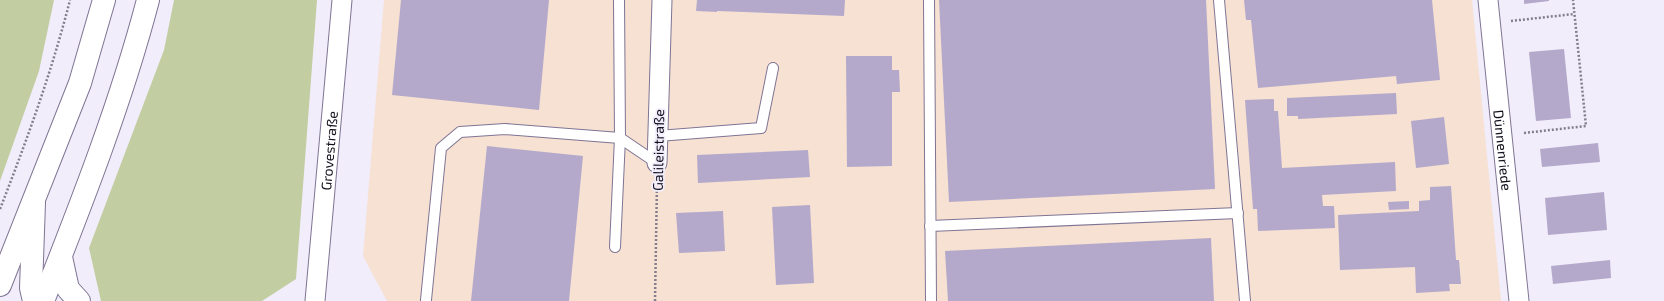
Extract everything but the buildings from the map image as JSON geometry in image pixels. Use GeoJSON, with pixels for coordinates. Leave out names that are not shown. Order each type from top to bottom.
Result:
{"type":"FeatureCollection","features":[{"type":"Feature","properties":{"kind":"main road"},"geometry":{"type":"LineString","coordinates":[[0,285],[80,83],[104,0]]}},
{"type":"Feature","properties":{"kind":"main road"},"geometry":{"type":"LineString","coordinates":[[43,301],[61,257],[119,97],[148,0]]}},
{"type":"Feature","properties":{"kind":"main road"},"geometry":{"type":"LineString","coordinates":[[34,200],[31,288],[34,301]]}},
{"type":"Feature","properties":{"kind":"main road"},"geometry":{"type":"LineString","coordinates":[[61,257],[68,288],[79,301]]}},
{"type":"Feature","properties":{"kind":"street","name":"Grovestraße"},"geometry":{"type":"LineString","coordinates":[[315,301],[342,0]]}},
{"type":"Feature","properties":{"kind":"street","name":"Galileistraße"},"geometry":{"type":"LineString","coordinates":[[658,163],[662,0]]}},
{"type":"Feature","properties":{"kind":"street","name":"Dünnenriede"},"geometry":{"type":"LineString","coordinates":[[1488,0],[1519,301]]}},
{"type":"Feature","properties":{"kind":"lane"},"geometry":{"type":"LineString","coordinates":[[615,247],[620,138],[619,0]]}},
{"type":"Feature","properties":{"kind":"lane"},"geometry":{"type":"LineString","coordinates":[[929,0],[931,301]]}},
{"type":"Feature","properties":{"kind":"lane"},"geometry":{"type":"LineString","coordinates":[[1219,0],[1245,301]]}},
{"type":"Feature","properties":{"kind":"lane"},"geometry":{"type":"LineString","coordinates":[[658,136],[761,128],[773,68]]}},
{"type":"Feature","properties":{"kind":"lane"},"geometry":{"type":"LineString","coordinates":[[426,300],[441,148],[460,132],[505,130],[620,138],[658,163]]}},
{"type":"Feature","properties":{"kind":"lane"},"geometry":{"type":"LineString","coordinates":[[930,226],[1238,213]]}},
{"type":"Feature","properties":{"kind":"path"},"geometry":{"type":"LineString","coordinates":[[0,209],[27,140],[61,34],[70,0]]}},
{"type":"Feature","properties":{"kind":"path"},"geometry":{"type":"LineString","coordinates":[[1502,136],[1586,126],[1573,0]]}},
{"type":"Feature","properties":{"kind":"path"},"geometry":{"type":"LineString","coordinates":[[1490,23],[1574,14]]}},
{"type":"Feature","properties":{"kind":"path","name":"Galileistraße"},"geometry":{"type":"LineString","coordinates":[[654,301],[658,163]]}},
{"type":"Feature","properties":{"kind":"shaded area"},"geometry":{"type":"Polygon","coordinates":[[[384,0],[1472,0],[1501,301],[387,301],[363,256],[384,0]]]}},
{"type":"Feature","properties":{"kind":"green space"},"geometry":{"type":"Polygon","coordinates":[[[0,0],[54,0],[39,71],[0,181],[0,0]]]}},
{"type":"Feature","properties":{"kind":"green space"},"geometry":{"type":"Polygon","coordinates":[[[174,0],[317,0],[296,279],[262,301],[101,301],[89,248],[164,50],[174,0]]]}}]}
